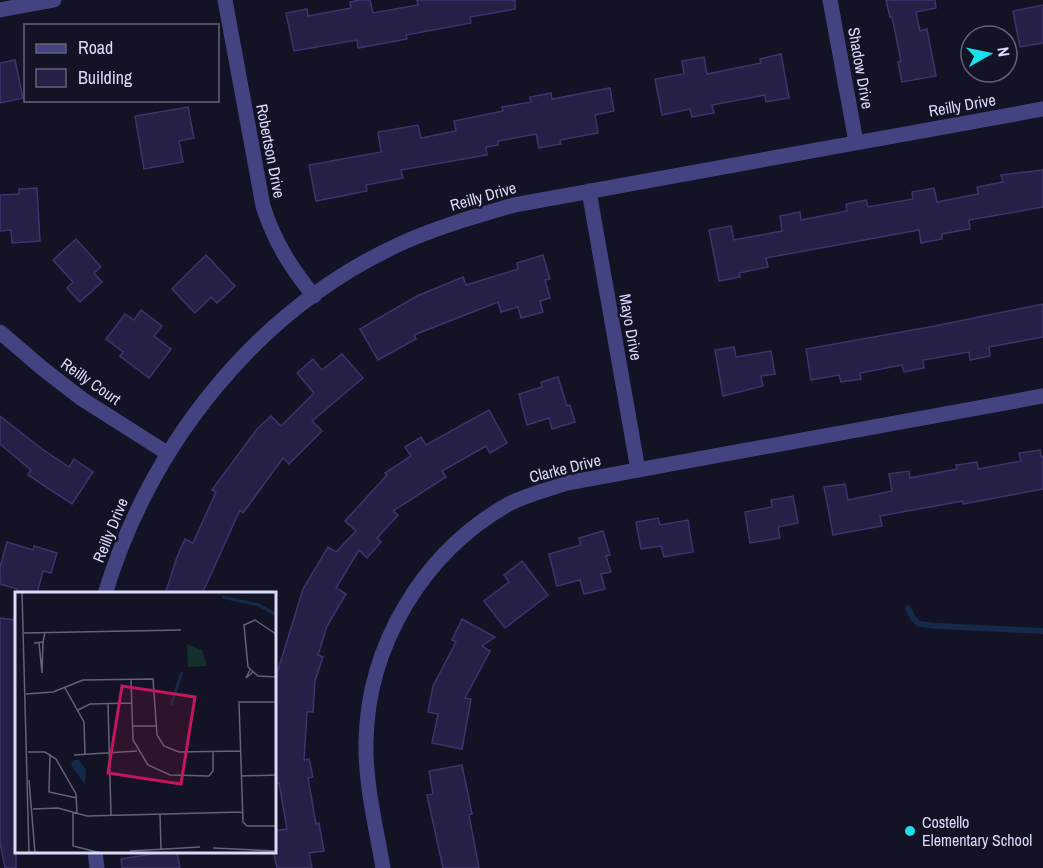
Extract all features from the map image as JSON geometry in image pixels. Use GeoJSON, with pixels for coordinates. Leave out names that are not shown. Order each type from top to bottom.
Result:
{"type":"FeatureCollection","features":[{"type":"Feature","properties":{"kind":"street"},"geometry":{"type":"LineString","coordinates":[[0,10],[54,0]]}},
{"type":"Feature","properties":{"kind":"street","name":"Robertson Drive"},"geometry":{"type":"LineString","coordinates":[[225,0],[263,206],[286,261],[314,296]]}},
{"type":"Feature","properties":{"kind":"street","name":"Shadow Drive"},"geometry":{"type":"LineString","coordinates":[[830,0],[856,142]]}},
{"type":"Feature","properties":{"kind":"street","name":"Reilly Drive"},"geometry":{"type":"LineString","coordinates":[[106,592],[113,566],[139,504],[167,453],[228,371],[273,329],[314,296],[341,277],[400,244],[435,229],[514,205],[1043,109]]}},
{"type":"Feature","properties":{"kind":"street","name":"Mayo Drive"},"geometry":{"type":"LineString","coordinates":[[589,191],[638,470]]}},
{"type":"Feature","properties":{"kind":"street","name":"Reilly Court"},"geometry":{"type":"LineString","coordinates":[[0,332],[82,399],[167,453]]}},
{"type":"Feature","properties":{"kind":"street","name":"Clarke Drive"},"geometry":{"type":"LineString","coordinates":[[383,868],[366,759],[367,719],[376,672],[387,641],[410,597],[452,546],[479,524],[525,496],[567,483],[1043,396]]}},
{"type":"Feature","properties":{"kind":"street"},"geometry":{"type":"LineString","coordinates":[[94,853],[98,868]]}},
{"type":"Feature","properties":{"kind":"building"},"geometry":{"type":"Polygon","coordinates":[[[370,0],[373,13],[418,5],[417,0],[515,0],[515,9],[470,17],[471,23],[406,35],[407,39],[358,48],[357,40],[294,51],[286,13],[307,9],[308,16],[351,8],[350,2],[370,0]]]}},
{"type":"Feature","properties":{"kind":"building"},"geometry":{"type":"Polygon","coordinates":[[[886,0],[935,0],[936,8],[916,12],[920,31],[927,29],[936,76],[902,82],[898,62],[901,61],[886,0]]]}},
{"type":"Feature","properties":{"kind":"building"},"geometry":{"type":"Polygon","coordinates":[[[1043,5],[1043,43],[1020,47],[1019,24],[1016,24],[1013,11],[1043,5]]]}},
{"type":"Feature","properties":{"kind":"building"},"geometry":{"type":"Polygon","coordinates":[[[781,54],[789,98],[766,102],[765,95],[712,105],[714,113],[692,117],[690,109],[662,115],[655,79],[684,74],[682,61],[704,57],[707,74],[761,63],[760,59],[781,54]]]}},
{"type":"Feature","properties":{"kind":"building"},"geometry":{"type":"Polygon","coordinates":[[[15,60],[23,98],[0,103],[0,63],[15,60]]]}},
{"type":"Feature","properties":{"kind":"building"},"geometry":{"type":"Polygon","coordinates":[[[610,88],[614,111],[595,115],[598,133],[560,140],[561,144],[539,148],[536,134],[498,141],[498,145],[486,147],[487,155],[401,170],[403,178],[366,185],[367,191],[316,201],[309,165],[381,152],[378,132],[418,125],[421,138],[456,131],[454,121],[503,111],[502,107],[531,102],[530,97],[551,93],[552,99],[610,88]]]}},
{"type":"Feature","properties":{"kind":"building"},"geometry":{"type":"Polygon","coordinates":[[[188,107],[194,138],[179,141],[183,162],[144,169],[135,116],[188,107]]]}},
{"type":"Feature","properties":{"kind":"building"},"geometry":{"type":"Polygon","coordinates":[[[1043,170],[1043,207],[969,220],[970,229],[942,234],[942,239],[921,243],[919,230],[766,258],[768,267],[739,273],[740,277],[719,281],[709,230],[731,226],[734,240],[782,231],[780,216],[800,212],[801,220],[847,211],[846,204],[866,200],[868,207],[913,199],[912,192],[934,188],[937,202],[978,194],[977,187],[1003,182],[1001,175],[1043,170]]]}},
{"type":"Feature","properties":{"kind":"building"},"geometry":{"type":"Polygon","coordinates":[[[37,188],[40,241],[12,243],[11,230],[0,231],[0,195],[19,194],[19,189],[37,188]]]}},
{"type":"Feature","properties":{"kind":"building"},"geometry":{"type":"Polygon","coordinates":[[[76,239],[101,267],[94,273],[102,282],[80,302],[67,288],[73,282],[53,260],[76,239]]]}},
{"type":"Feature","properties":{"kind":"building"},"geometry":{"type":"Polygon","coordinates":[[[206,255],[235,286],[217,303],[211,297],[195,313],[172,289],[206,255]]]}},
{"type":"Feature","properties":{"kind":"building"},"geometry":{"type":"Polygon","coordinates":[[[543,255],[550,279],[545,280],[550,298],[540,301],[543,312],[521,318],[518,307],[501,312],[498,302],[414,335],[416,339],[378,360],[360,329],[417,296],[463,277],[466,285],[518,269],[517,263],[543,255]]]}},
{"type":"Feature","properties":{"kind":"building"},"geometry":{"type":"Polygon","coordinates":[[[1043,304],[1043,337],[989,347],[990,356],[970,360],[969,352],[923,360],[924,368],[904,372],[902,365],[860,373],[861,379],[841,382],[839,375],[811,380],[806,349],[1043,304]]]}},
{"type":"Feature","properties":{"kind":"building"},"geometry":{"type":"Polygon","coordinates":[[[141,310],[162,326],[154,336],[171,349],[149,378],[120,356],[123,352],[106,339],[125,314],[134,320],[141,310]]]}},
{"type":"Feature","properties":{"kind":"building"},"geometry":{"type":"Polygon","coordinates":[[[734,347],[736,357],[771,351],[775,374],[761,376],[763,386],[723,396],[715,350],[734,347]]]}},
{"type":"Feature","properties":{"kind":"building"},"geometry":{"type":"Polygon","coordinates":[[[342,354],[363,378],[312,421],[322,431],[289,464],[283,458],[243,513],[240,510],[203,592],[166,592],[185,539],[193,543],[216,492],[212,490],[257,429],[271,416],[281,426],[314,393],[297,373],[313,359],[322,370],[342,354]]]}},
{"type":"Feature","properties":{"kind":"building"},"geometry":{"type":"Polygon","coordinates":[[[558,377],[567,406],[570,405],[575,422],[552,429],[549,418],[527,425],[519,394],[542,387],[541,382],[558,377]]]}},
{"type":"Feature","properties":{"kind":"building"},"geometry":{"type":"Polygon","coordinates":[[[489,410],[507,443],[490,453],[486,446],[442,471],[446,477],[393,511],[398,515],[377,538],[381,542],[367,558],[359,550],[336,588],[346,594],[327,626],[318,655],[323,657],[315,681],[313,712],[307,712],[304,760],[309,759],[313,777],[308,778],[316,824],[319,823],[324,851],[309,853],[312,868],[277,868],[274,855],[276,853],[276,831],[287,829],[279,783],[276,784],[276,677],[303,589],[328,547],[336,552],[356,531],[345,521],[387,475],[385,473],[411,456],[405,447],[421,437],[426,445],[489,410]]]}},
{"type":"Feature","properties":{"kind":"building"},"geometry":{"type":"Polygon","coordinates":[[[0,416],[69,467],[74,459],[93,472],[72,504],[28,475],[31,470],[0,444],[0,416]]]}},
{"type":"Feature","properties":{"kind":"building"},"geometry":{"type":"Polygon","coordinates":[[[1040,450],[1041,457],[1043,456],[1043,489],[880,516],[882,526],[833,535],[824,487],[845,484],[848,500],[892,491],[889,474],[909,471],[910,478],[957,469],[956,465],[977,462],[978,469],[1021,461],[1019,453],[1040,450]]]}},
{"type":"Feature","properties":{"kind":"building"},"geometry":{"type":"Polygon","coordinates":[[[793,496],[798,523],[778,527],[780,538],[750,543],[745,512],[772,507],[771,500],[793,496]]]}},
{"type":"Feature","properties":{"kind":"building"},"geometry":{"type":"Polygon","coordinates":[[[658,518],[660,525],[688,520],[693,552],[664,557],[661,546],[641,549],[636,522],[658,518]]]}},
{"type":"Feature","properties":{"kind":"building"},"geometry":{"type":"Polygon","coordinates":[[[603,531],[610,555],[606,556],[611,572],[601,574],[605,589],[584,594],[580,580],[557,586],[549,554],[581,545],[579,538],[603,531]]]}},
{"type":"Feature","properties":{"kind":"building"},"geometry":{"type":"Polygon","coordinates":[[[7,542],[33,550],[34,546],[57,553],[51,573],[43,571],[38,592],[17,592],[17,589],[0,584],[0,567],[7,542]]]}},
{"type":"Feature","properties":{"kind":"building"},"geometry":{"type":"Polygon","coordinates":[[[522,561],[548,595],[505,628],[484,601],[509,582],[504,575],[522,561]]]}},
{"type":"Feature","properties":{"kind":"building"},"geometry":{"type":"Polygon","coordinates":[[[0,618],[15,620],[16,868],[5,868],[0,842],[0,618]]]}},
{"type":"Feature","properties":{"kind":"building"},"geometry":{"type":"Polygon","coordinates":[[[462,619],[495,637],[482,646],[490,651],[465,698],[471,699],[462,749],[432,743],[438,714],[428,712],[433,686],[456,642],[452,640],[462,619]]]}},
{"type":"Feature","properties":{"kind":"building"},"geometry":{"type":"Polygon","coordinates":[[[462,765],[472,814],[469,815],[479,868],[443,868],[427,795],[433,794],[429,771],[462,765]]]}},
{"type":"Feature","properties":{"kind":"building"},"geometry":{"type":"Polygon","coordinates":[[[159,853],[177,853],[180,868],[122,868],[121,859],[159,853]]]}},
{"type":"Feature","properties":{"kind":"waterway"},"geometry":{"type":"LineString","coordinates":[[908,608],[919,624],[1043,631]]}},
{"type":"Feature","properties":{"kind":"place","name":"Costello Elementary School"},"geometry":{"type":"Point","coordinates":[910,831]}}]}
